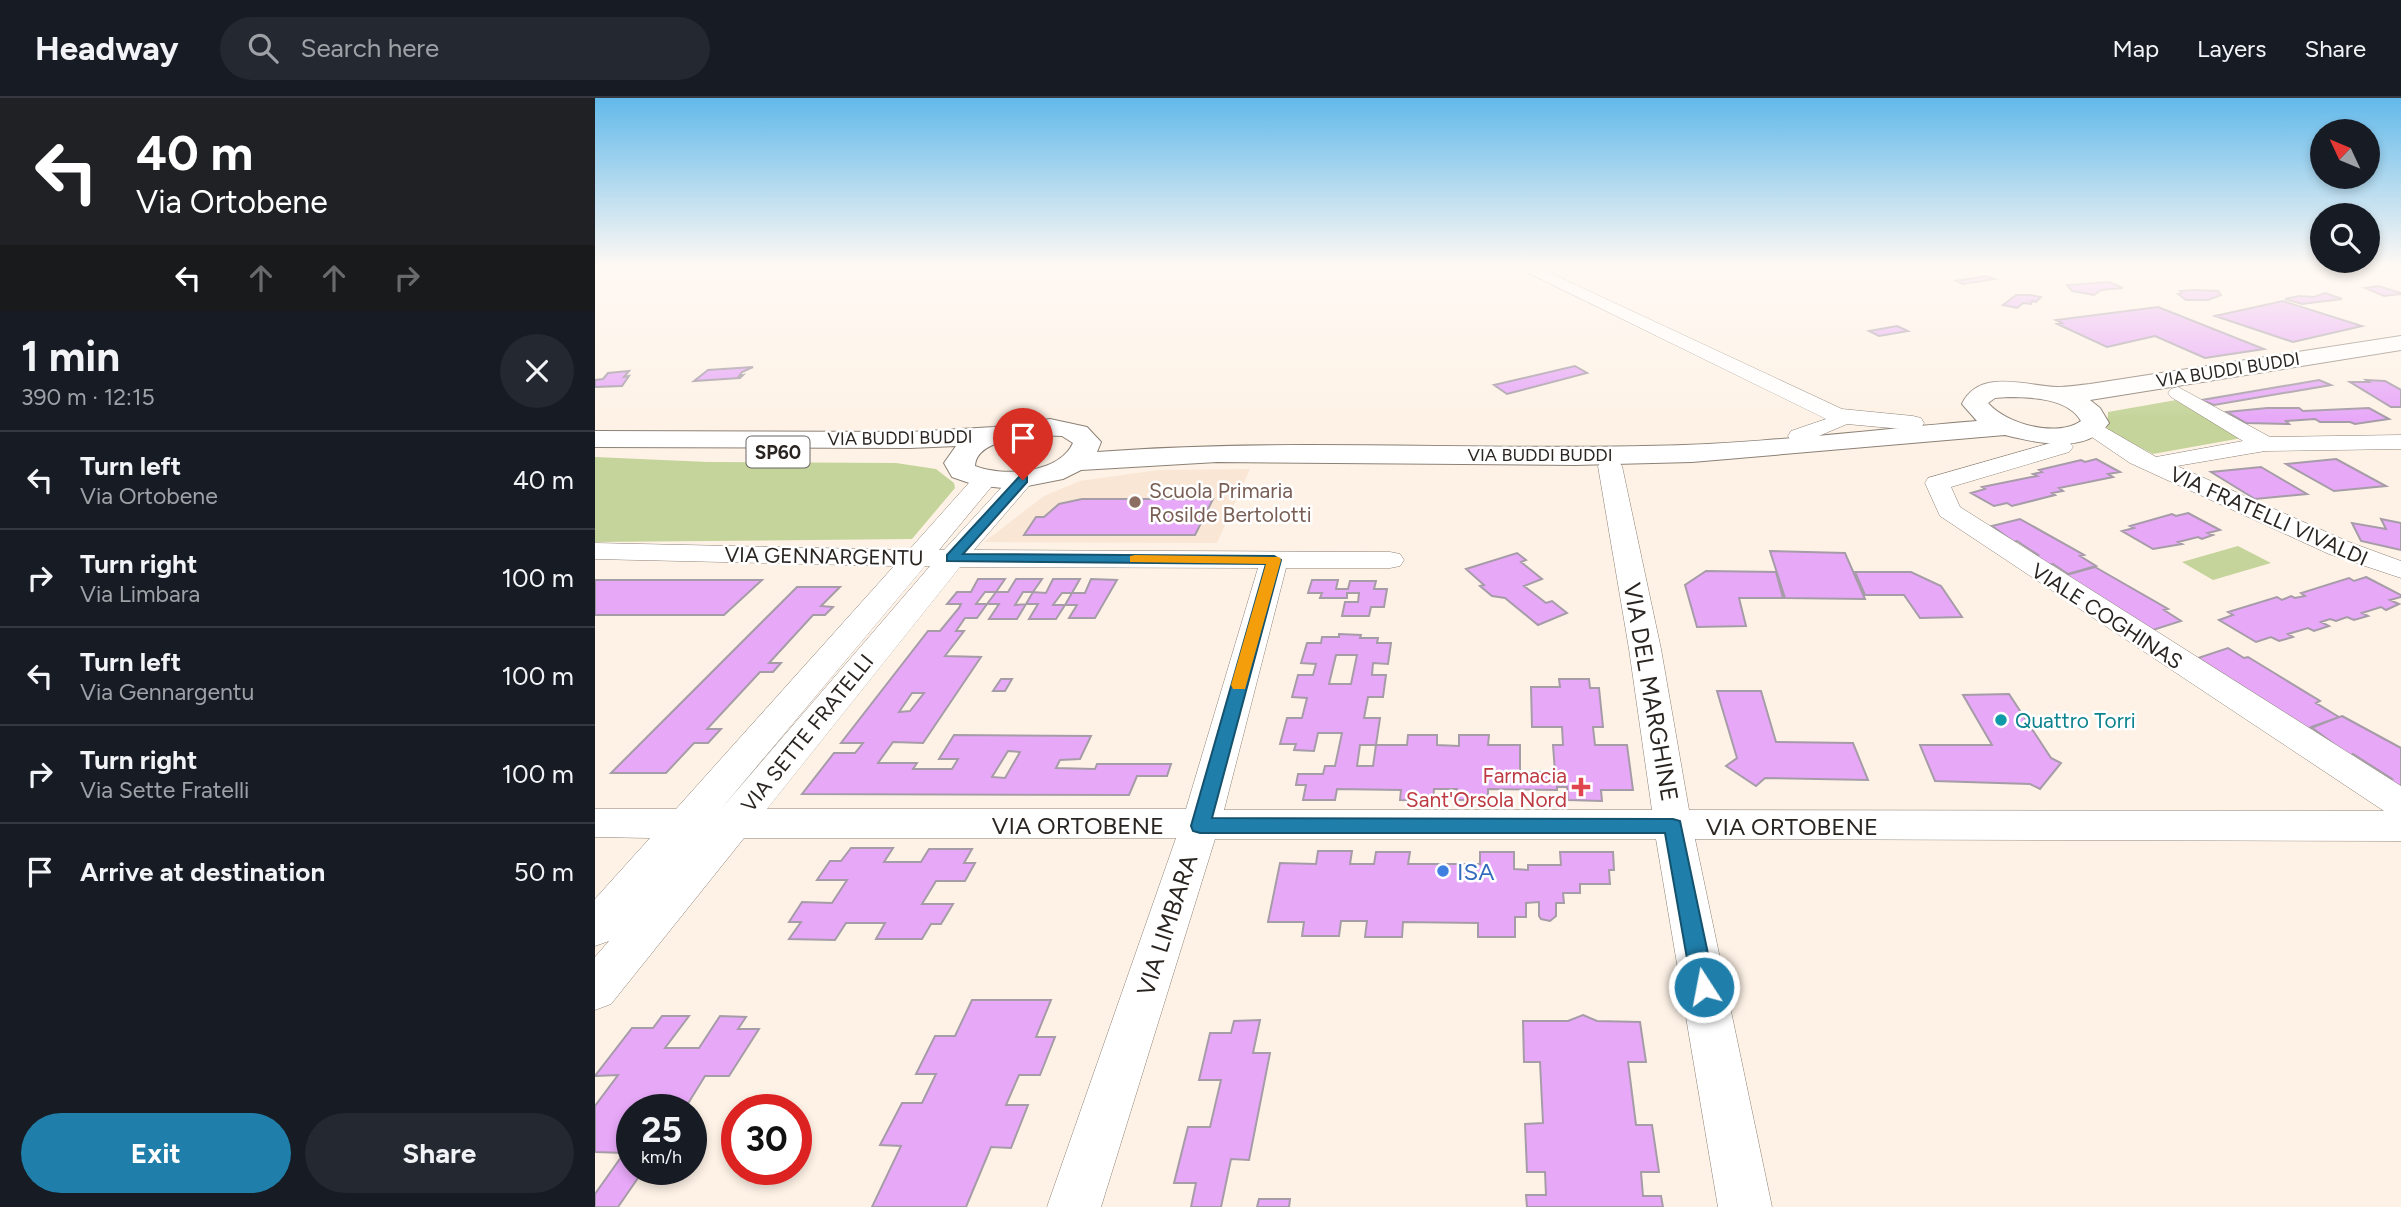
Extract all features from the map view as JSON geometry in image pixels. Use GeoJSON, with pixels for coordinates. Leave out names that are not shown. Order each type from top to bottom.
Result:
{"type":"FeatureCollection","features":[{"type":"Feature","properties":{"kind":"main road","name":"VIA BUDDI BUDDI"},"geometry":{"type":"LineString","coordinates":[[2055,395],[2090,392],[2401,343]]}},
{"type":"Feature","properties":{"kind":"main road"},"geometry":{"type":"LineString","coordinates":[[2089,419],[2055,395],[2023,389],[1994,390],[1976,398],[1975,404],[1978,411],[2006,427],[2063,441],[2089,419],[2178,393],[2401,356]]}},
{"type":"Feature","properties":{"kind":"main road","name":"VIA BUDDI BUDDI"},"geometry":{"type":"LineString","coordinates":[[595,452],[914,454],[972,472],[1023,480],[1060,469],[1081,452],[1635,444],[1798,436],[1943,420],[1978,411]]}},
{"type":"Feature","properties":{"kind":"main road"},"geometry":{"type":"LineString","coordinates":[[972,472],[969,448],[995,435],[1015,430],[1055,427],[1071,430],[1082,435],[1081,452]]}},
{"type":"Feature","properties":{"kind":"main road","name":"VIA BUDDI BUDDI"},"geometry":{"type":"LineString","coordinates":[[1081,452],[1647,455],[1803,446],[2006,427]]}},
{"type":"Feature","properties":{"kind":"main road","name":"VIA BUDDI BUDDI"},"geometry":{"type":"LineString","coordinates":[[595,439],[910,440],[995,435]]}},
{"type":"Feature","properties":{"kind":"street"},"geometry":{"type":"LineString","coordinates":[[1627,316],[1834,414],[1857,421],[1889,420],[1913,423]]}},
{"type":"Feature","properties":{"kind":"street"},"geometry":{"type":"LineString","coordinates":[[2178,393],[2266,444]]}},
{"type":"Feature","properties":{"kind":"street"},"geometry":{"type":"LineString","coordinates":[[1798,436],[1812,427],[1834,425],[1839,420],[1834,414]]}},
{"type":"Feature","properties":{"kind":"street","name":"VIA FRATELLI VIVALDI"},"geometry":{"type":"LineString","coordinates":[[2089,419],[2146,461]]}},
{"type":"Feature","properties":{"kind":"street","name":"VIA FRATELLI VIVALDI"},"geometry":{"type":"LineString","coordinates":[[2063,441],[2146,461],[2339,548],[2401,570]]}},
{"type":"Feature","properties":{"kind":"street","name":"VIALE COGHINAS"},"geometry":{"type":"LineString","coordinates":[[2063,441],[1937,482],[1949,511],[2401,804]]}},
{"type":"Feature","properties":{"kind":"street"},"geometry":{"type":"LineString","coordinates":[[2353,442],[2401,466]]}},
{"type":"Feature","properties":{"kind":"street"},"geometry":{"type":"LineString","coordinates":[[2146,461],[2266,444],[2401,442]]}},
{"type":"Feature","properties":{"kind":"street","name":"VIA DEL MARGHINE"},"geometry":{"type":"LineString","coordinates":[[1610,466],[1645,649],[1673,826],[1745,1207]]}},
{"type":"Feature","properties":{"kind":"street","name":"VIA SETTE FRATELLI"},"geometry":{"type":"LineString","coordinates":[[595,928],[917,558],[972,472]]}},
{"type":"Feature","properties":{"kind":"street","name":"VIA SETTE FRATELLI"},"geometry":{"type":"LineString","coordinates":[[595,990],[951,558],[1023,480]]}},
{"type":"Feature","properties":{"kind":"street","name":"VIA GENNARGENTU"},"geometry":{"type":"LineString","coordinates":[[595,551],[917,558],[1389,560]]}},
{"type":"Feature","properties":{"kind":"street","name":"VIA LIMBARA"},"geometry":{"type":"LineString","coordinates":[[1075,1207],[1200,826],[1274,560]]}},
{"type":"Feature","properties":{"kind":"street","name":"VIA ORTOBENE"},"geometry":{"type":"LineString","coordinates":[[595,823],[2401,826]]}},
{"type":"Feature","properties":{"kind":"shaded area","name":"Scuola Primaria Rosilde Bertolotti"},"geometry":{"type":"Polygon","coordinates":[[[1250,469],[1217,543],[984,542],[1044,496],[1080,481],[1158,470],[1250,469]]]}},
{"type":"Feature","properties":{"kind":"green space"},"geometry":{"type":"Polygon","coordinates":[[[2176,400],[2242,438],[2153,454],[2107,430],[2108,412],[2176,400]]]}},
{"type":"Feature","properties":{"kind":"green space"},"geometry":{"type":"Polygon","coordinates":[[[595,457],[708,462],[896,463],[936,469],[954,483],[955,488],[912,539],[595,542],[595,457]]]}},
{"type":"Feature","properties":{"kind":"green space"},"geometry":{"type":"Polygon","coordinates":[[[2238,546],[2271,563],[2213,580],[2182,562],[2238,546]]]}},
{"type":"Feature","properties":{"kind":"building"},"geometry":{"type":"Polygon","coordinates":[[[2089,316],[2180,316],[2264,349],[2205,358],[2155,336],[2107,347],[2057,324],[2062,323],[2056,320],[2089,316]]]}},
{"type":"Feature","properties":{"kind":"building"},"geometry":{"type":"Polygon","coordinates":[[[2215,316],[2330,316],[2362,326],[2293,342],[2215,316]]]}},
{"type":"Feature","properties":{"kind":"building"},"geometry":{"type":"Polygon","coordinates":[[[1897,326],[1908,331],[1879,336],[1869,331],[1897,326]]]}},
{"type":"Feature","properties":{"kind":"building"},"geometry":{"type":"Polygon","coordinates":[[[1575,366],[1587,373],[1507,394],[1494,385],[1575,366]]]}},
{"type":"Feature","properties":{"kind":"building"},"geometry":{"type":"Polygon","coordinates":[[[753,367],[742,372],[740,378],[694,381],[708,370],[753,367]]]}},
{"type":"Feature","properties":{"kind":"building"},"geometry":{"type":"Polygon","coordinates":[[[629,371],[624,377],[629,376],[622,386],[595,387],[595,380],[603,379],[608,373],[629,371]]]}},
{"type":"Feature","properties":{"kind":"building"},"geometry":{"type":"Polygon","coordinates":[[[2319,380],[2331,385],[2214,405],[2202,400],[2319,380]]]}},
{"type":"Feature","properties":{"kind":"building"},"geometry":{"type":"Polygon","coordinates":[[[2366,380],[2385,381],[2401,390],[2401,407],[2391,407],[2350,382],[2369,382],[2366,380]]]}},
{"type":"Feature","properties":{"kind":"building"},"geometry":{"type":"Polygon","coordinates":[[[2299,408],[2303,411],[2369,408],[2389,419],[2355,424],[2320,422],[2315,419],[2286,421],[2289,424],[2246,423],[2227,412],[2299,408]]]}},
{"type":"Feature","properties":{"kind":"building"},"geometry":{"type":"Polygon","coordinates":[[[2096,459],[2120,472],[2108,474],[2113,477],[2059,488],[2063,491],[2052,493],[2055,495],[2012,506],[2007,503],[1994,506],[1971,493],[1985,489],[1982,487],[2037,476],[2033,474],[2042,472],[2039,470],[2096,459]]]}},
{"type":"Feature","properties":{"kind":"building"},"geometry":{"type":"Polygon","coordinates":[[[2336,459],[2386,486],[2334,491],[2286,464],[2336,459]]]}},
{"type":"Feature","properties":{"kind":"building"},"geometry":{"type":"Polygon","coordinates":[[[2261,467],[2307,494],[2255,499],[2211,472],[2261,467]]]}},
{"type":"Feature","properties":{"kind":"building"},"geometry":{"type":"Polygon","coordinates":[[[1082,499],[1213,499],[1195,535],[1024,535],[1036,517],[1044,517],[1059,504],[1082,499]]]}},
{"type":"Feature","properties":{"kind":"building"},"geometry":{"type":"Polygon","coordinates":[[[2188,513],[2220,530],[2208,533],[2213,535],[2202,539],[2198,537],[2178,542],[2182,544],[2153,549],[2122,531],[2134,528],[2130,526],[2172,514],[2176,516],[2188,513]]]}},
{"type":"Feature","properties":{"kind":"building"},"geometry":{"type":"Polygon","coordinates":[[[2020,519],[2084,555],[2080,556],[2096,566],[2068,574],[2053,564],[2048,565],[2035,556],[2038,555],[1992,526],[2020,519]]]}},
{"type":"Feature","properties":{"kind":"building"},"geometry":{"type":"Polygon","coordinates":[[[2381,519],[2401,523],[2401,550],[2361,541],[2352,523],[2386,529],[2381,519]]]}},
{"type":"Feature","properties":{"kind":"building"},"geometry":{"type":"Polygon","coordinates":[[[1770,551],[1845,553],[1865,599],[1785,598],[1770,551]]]}},
{"type":"Feature","properties":{"kind":"building"},"geometry":{"type":"Polygon","coordinates":[[[1517,553],[1526,560],[1521,562],[1542,579],[1524,586],[1546,603],[1552,601],[1567,613],[1538,625],[1505,598],[1492,596],[1466,569],[1517,553]]]}},
{"type":"Feature","properties":{"kind":"building"},"geometry":{"type":"Polygon","coordinates":[[[2095,567],[2168,609],[2164,610],[2181,621],[2153,630],[2066,575],[2095,567]]]}},
{"type":"Feature","properties":{"kind":"building"},"geometry":{"type":"Polygon","coordinates":[[[1706,571],[1776,572],[1783,598],[1739,598],[1746,626],[1697,627],[1685,585],[1706,571]]]}},
{"type":"Feature","properties":{"kind":"building"},"geometry":{"type":"Polygon","coordinates":[[[1855,572],[1911,572],[1941,586],[1962,617],[1920,618],[1904,595],[1865,595],[1855,572]]]}},
{"type":"Feature","properties":{"kind":"building"},"geometry":{"type":"Polygon","coordinates":[[[2366,577],[2401,595],[2390,600],[2399,604],[2386,610],[2381,607],[2362,613],[2368,616],[2354,620],[2347,617],[2336,621],[2330,619],[2321,622],[2329,626],[2288,634],[2293,637],[2279,641],[2271,637],[2256,642],[2219,620],[2233,615],[2228,612],[2277,597],[2282,600],[2291,596],[2305,596],[2301,593],[2349,578],[2354,581],[2366,577]]]}},
{"type":"Feature","properties":{"kind":"building"},"geometry":{"type":"Polygon","coordinates":[[[978,579],[1005,579],[996,592],[985,592],[976,604],[987,604],[977,618],[965,618],[956,631],[964,631],[945,656],[981,657],[923,743],[893,742],[878,763],[917,763],[913,769],[952,769],[958,759],[939,759],[954,735],[1091,736],[1080,759],[1060,760],[1056,768],[1095,769],[1097,764],[1171,764],[1167,776],[1137,776],[1129,795],[802,794],[834,753],[855,753],[863,743],[841,743],[928,631],[940,631],[959,608],[961,604],[947,604],[957,592],[971,592],[978,579]],[[912,693],[899,712],[910,711],[924,693],[912,693]],[[1008,751],[992,777],[1005,778],[1020,752],[1008,751]]]}},
{"type":"Feature","properties":{"kind":"building"},"geometry":{"type":"Polygon","coordinates":[[[1016,579],[1042,579],[1033,592],[1023,592],[1015,605],[1026,604],[1017,619],[989,619],[999,604],[987,604],[996,592],[1008,592],[1016,579]]]}},
{"type":"Feature","properties":{"kind":"building"},"geometry":{"type":"Polygon","coordinates":[[[1053,579],[1080,579],[1072,593],[1062,593],[1053,605],[1065,605],[1056,619],[1029,619],[1038,604],[1026,604],[1033,592],[1046,593],[1053,579]]]}},
{"type":"Feature","properties":{"kind":"building"},"geometry":{"type":"Polygon","coordinates":[[[1091,579],[1117,580],[1095,618],[1069,618],[1077,605],[1065,605],[1072,593],[1085,593],[1091,579]]]}},
{"type":"Feature","properties":{"kind":"building"},"geometry":{"type":"Polygon","coordinates":[[[595,580],[762,580],[724,615],[595,615],[595,580]]]}},
{"type":"Feature","properties":{"kind":"building"},"geometry":{"type":"Polygon","coordinates":[[[1312,580],[1338,580],[1336,589],[1348,589],[1350,581],[1376,581],[1374,589],[1387,589],[1384,607],[1371,607],[1369,616],[1342,616],[1345,602],[1358,602],[1359,593],[1347,593],[1347,598],[1320,598],[1322,593],[1308,593],[1312,580]]]}},
{"type":"Feature","properties":{"kind":"building"},"geometry":{"type":"Polygon","coordinates":[[[797,587],[840,587],[821,606],[833,607],[825,615],[813,615],[769,663],[781,663],[773,672],[760,672],[707,729],[721,729],[708,743],[694,743],[666,773],[611,773],[797,587]]]}},
{"type":"Feature","properties":{"kind":"building"},"geometry":{"type":"Polygon","coordinates":[[[1339,634],[1361,635],[1360,638],[1378,638],[1377,643],[1391,643],[1388,664],[1373,663],[1372,675],[1386,675],[1383,697],[1368,697],[1364,718],[1380,718],[1376,745],[1407,745],[1408,735],[1437,735],[1437,745],[1459,746],[1459,735],[1489,735],[1488,745],[1520,745],[1520,772],[1555,772],[1553,745],[1563,745],[1562,727],[1532,727],[1531,687],[1560,687],[1559,679],[1589,679],[1590,688],[1599,688],[1603,727],[1593,727],[1595,745],[1627,745],[1633,790],[1601,790],[1602,801],[1568,800],[1567,787],[1557,787],[1557,790],[1488,789],[1488,800],[1456,800],[1457,789],[1434,789],[1433,801],[1400,800],[1401,790],[1337,789],[1335,800],[1303,800],[1306,785],[1296,785],[1298,774],[1323,774],[1325,766],[1335,766],[1342,733],[1318,733],[1314,751],[1294,750],[1296,744],[1280,744],[1287,718],[1302,718],[1307,698],[1292,697],[1298,675],[1313,675],[1316,664],[1301,663],[1307,643],[1321,643],[1322,637],[1339,637],[1339,634]],[[1336,655],[1329,684],[1351,684],[1357,655],[1336,655]],[[1360,745],[1357,766],[1373,766],[1376,745],[1360,745]]]}},
{"type":"Feature","properties":{"kind":"building"},"geometry":{"type":"Polygon","coordinates":[[[2228,648],[2244,658],[2248,657],[2320,701],[2316,703],[2339,717],[2309,729],[2198,658],[2228,648]]]}},
{"type":"Feature","properties":{"kind":"building"},"geometry":{"type":"Polygon","coordinates":[[[1001,679],[1012,679],[1005,691],[993,691],[1001,679]]]}},
{"type":"Feature","properties":{"kind":"building"},"geometry":{"type":"Polygon","coordinates":[[[1717,691],[1761,691],[1776,742],[1853,743],[1868,780],[1765,778],[1756,786],[1726,766],[1737,758],[1717,691]]]}},
{"type":"Feature","properties":{"kind":"building","name":"Quattro Torri"},"geometry":{"type":"Polygon","coordinates":[[[2009,694],[2051,758],[2061,763],[2040,789],[2030,784],[1935,781],[1920,745],[1992,745],[1963,695],[2009,694]]]}},
{"type":"Feature","properties":{"kind":"building"},"geometry":{"type":"Polygon","coordinates":[[[2342,716],[2401,748],[2401,789],[2388,781],[2392,779],[2353,754],[2350,756],[2311,727],[2342,716]]]}},
{"type":"Feature","properties":{"kind":"building"},"geometry":{"type":"Polygon","coordinates":[[[851,848],[893,848],[884,862],[921,862],[929,849],[972,849],[964,863],[975,863],[965,881],[936,881],[922,904],[953,904],[941,924],[931,924],[922,939],[876,939],[885,923],[846,923],[835,940],[789,939],[801,922],[789,922],[802,902],[832,903],[847,880],[817,880],[830,861],[841,861],[851,848]]]}},
{"type":"Feature","properties":{"kind":"building"},"geometry":{"type":"Polygon","coordinates":[[[1318,851],[1352,851],[1350,864],[1374,864],[1376,852],[1410,852],[1408,864],[1480,864],[1480,852],[1514,852],[1514,869],[1528,870],[1528,865],[1561,865],[1560,852],[1613,852],[1614,870],[1609,870],[1610,884],[1580,884],[1580,893],[1563,893],[1564,903],[1556,903],[1556,916],[1550,921],[1539,916],[1539,902],[1526,903],[1526,917],[1515,917],[1515,937],[1478,937],[1478,923],[1403,922],[1402,937],[1365,937],[1367,921],[1341,921],[1339,936],[1302,936],[1304,922],[1268,922],[1280,863],[1316,864],[1318,851]]]}},
{"type":"Feature","properties":{"kind":"building"},"geometry":{"type":"Polygon","coordinates":[[[972,1000],[1051,1000],[1036,1037],[1055,1037],[1040,1075],[1019,1075],[1006,1105],[1028,1105],[1011,1148],[991,1147],[966,1207],[872,1207],[901,1146],[880,1145],[902,1103],[922,1103],[936,1074],[916,1074],[935,1036],[955,1036],[972,1000]]]}},
{"type":"Feature","properties":{"kind":"building"},"geometry":{"type":"Polygon","coordinates":[[[1583,1015],[1597,1021],[1640,1022],[1646,1062],[1628,1062],[1636,1125],[1652,1125],[1659,1172],[1641,1172],[1643,1196],[1661,1196],[1663,1207],[1527,1207],[1526,1195],[1546,1195],[1545,1172],[1527,1172],[1525,1124],[1543,1123],[1540,1062],[1524,1062],[1523,1021],[1568,1021],[1583,1015]]]}},
{"type":"Feature","properties":{"kind":"building"},"geometry":{"type":"Polygon","coordinates":[[[662,1016],[689,1016],[665,1048],[699,1048],[720,1016],[746,1017],[738,1029],[759,1029],[729,1076],[705,1076],[694,1094],[616,1094],[616,1153],[595,1152],[595,1106],[618,1075],[595,1076],[632,1028],[653,1028],[662,1016]]]}},
{"type":"Feature","properties":{"kind":"building"},"geometry":{"type":"Polygon","coordinates":[[[1260,1020],[1253,1053],[1270,1053],[1249,1160],[1231,1159],[1221,1207],[1191,1207],[1196,1183],[1174,1183],[1188,1127],[1210,1127],[1221,1080],[1199,1080],[1210,1033],[1231,1033],[1234,1021],[1260,1020]]]}},
{"type":"Feature","properties":{"kind":"building"},"geometry":{"type":"Polygon","coordinates":[[[616,1164],[616,1185],[633,1185],[618,1207],[595,1207],[595,1194],[616,1164]]]}},
{"type":"Feature","properties":{"kind":"building"},"geometry":{"type":"Polygon","coordinates":[[[1259,1199],[1290,1199],[1289,1207],[1257,1207],[1259,1199]]]}},
{"type":"Feature","properties":{"kind":"slow traffic"},"geometry":{"type":"LineString","coordinates":[[1135,559],[1274,560],[1239,685]]}},
{"type":"Feature","properties":{"kind":"place","name":"Scuola Primaria Rosilde Bertolotti"},"geometry":{"type":"Point","coordinates":[1135,502]}},
{"type":"Feature","properties":{"kind":"place","name":"Quattro Torri"},"geometry":{"type":"Point","coordinates":[2001,720]}},
{"type":"Feature","properties":{"kind":"place","name":"Farmacia Sant'Orsola Nord"},"geometry":{"type":"Point","coordinates":[1581,787]}},
{"type":"Feature","properties":{"kind":"place","name":"ISA"},"geometry":{"type":"Point","coordinates":[1443,871]}},
{"type":"Feature","properties":{"kind":"route"},"geometry":{"type":"LineString","coordinates":[[1023,480],[951,558],[1274,560],[1200,826],[1673,826],[1704,987]]}}]}
